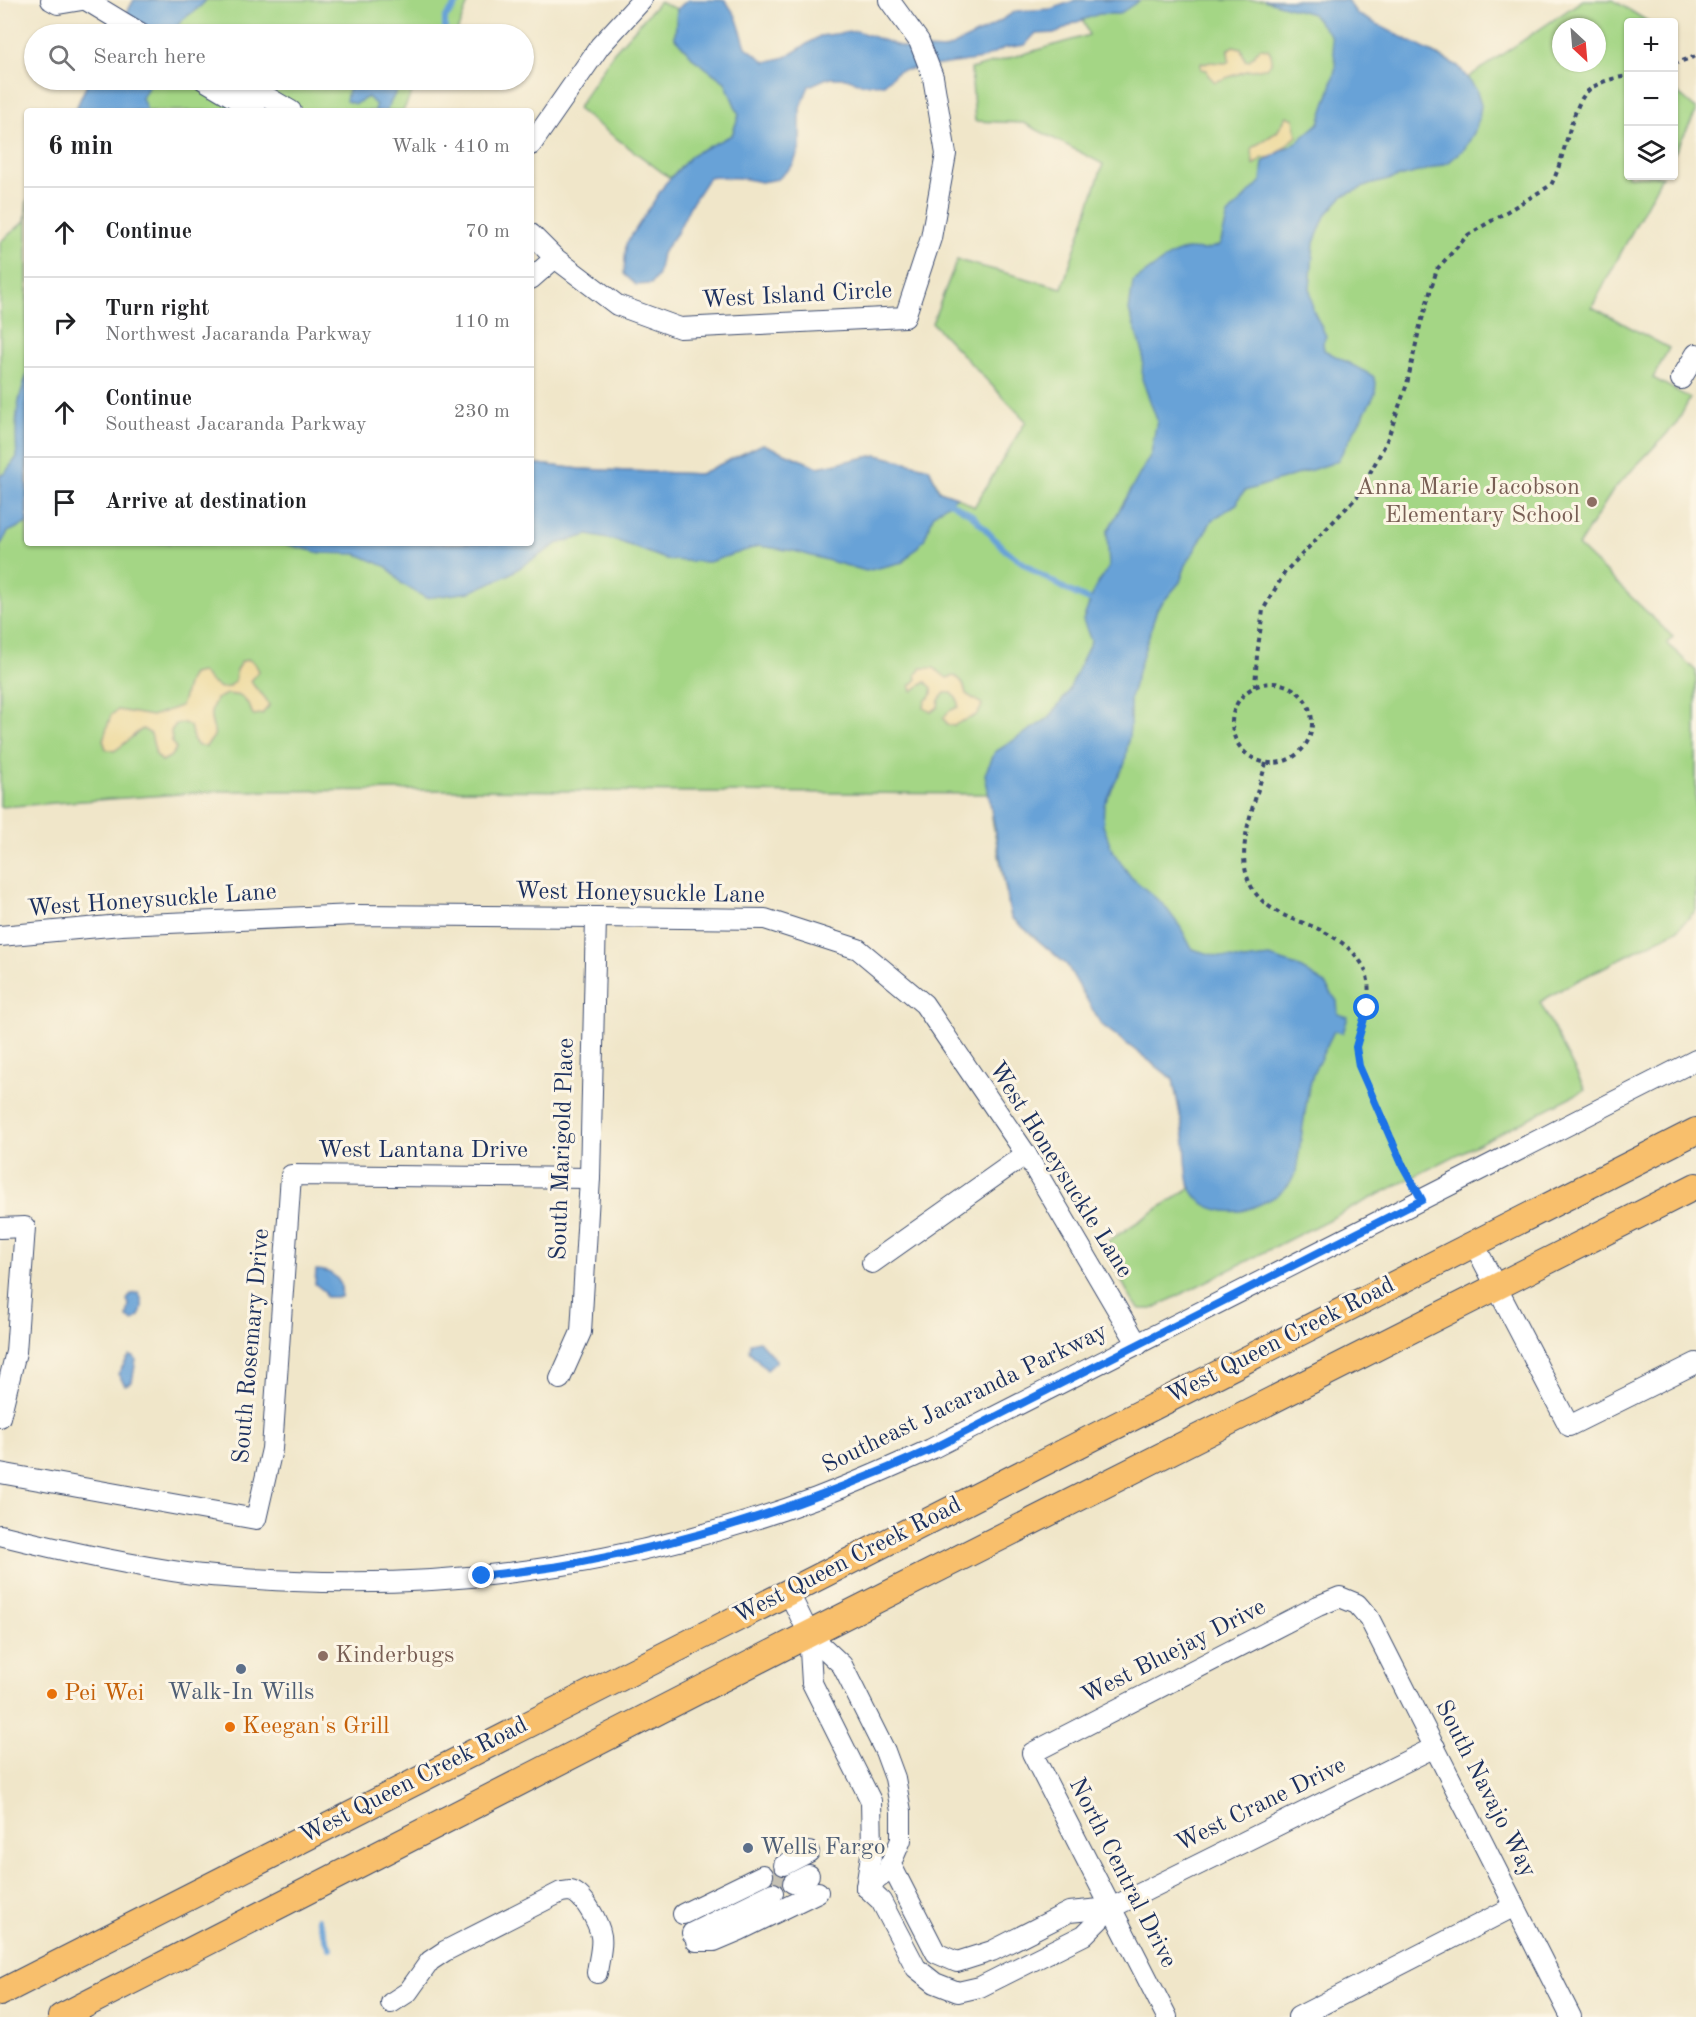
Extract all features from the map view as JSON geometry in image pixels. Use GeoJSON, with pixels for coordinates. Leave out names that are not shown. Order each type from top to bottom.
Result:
{"type":"FeatureCollection","features":[{"type":"Feature","properties":{"kind":"main road","name":"West Queen Creek Road"},"geometry":{"type":"LineString","coordinates":[[0,1993],[1696,1131]]}},
{"type":"Feature","properties":{"kind":"main road","name":"West Queen Creek Road"},"geometry":{"type":"LineString","coordinates":[[61,2017],[809,1634],[1696,1186]]}},
{"type":"Feature","properties":{"kind":"street"},"geometry":{"type":"LineString","coordinates":[[51,0],[58,4],[84,0],[125,24]]}},
{"type":"Feature","properties":{"kind":"street"},"geometry":{"type":"LineString","coordinates":[[534,141],[600,46],[642,0]]}},
{"type":"Feature","properties":{"kind":"street","name":"West Island Circle"},"geometry":{"type":"LineString","coordinates":[[534,237],[555,258],[617,305],[680,328],[905,317],[931,238],[946,154],[933,76],[919,41],[889,0]]}},
{"type":"Feature","properties":{"kind":"street"},"geometry":{"type":"LineString","coordinates":[[221,90],[251,108]]}},
{"type":"Feature","properties":{"kind":"street"},"geometry":{"type":"LineString","coordinates":[[255,90],[286,108]]}},
{"type":"Feature","properties":{"kind":"street"},"geometry":{"type":"LineString","coordinates":[[534,276],[555,258]]}},
{"type":"Feature","properties":{"kind":"street"},"geometry":{"type":"LineString","coordinates":[[1681,379],[1696,354]]}},
{"type":"Feature","properties":{"kind":"street","name":"West Honeysuckle Lane"},"geometry":{"type":"LineString","coordinates":[[0,936],[120,925],[355,915],[765,919],[858,949],[924,1004],[1026,1155],[1138,1345]]}},
{"type":"Feature","properties":{"kind":"street","name":"South Marigold Place"},"geometry":{"type":"LineString","coordinates":[[560,1379],[581,1332],[590,1178],[596,917]]}},
{"type":"Feature","properties":{"kind":"street","name":"Southeast Jacaranda Parkway"},"geometry":{"type":"LineString","coordinates":[[0,1535],[89,1556],[195,1574],[366,1583],[428,1581],[575,1564],[742,1523],[834,1491],[932,1449],[1696,1060]]}},
{"type":"Feature","properties":{"kind":"street"},"geometry":{"type":"LineString","coordinates":[[872,1263],[1026,1155]]}},
{"type":"Feature","properties":{"kind":"street","name":"West Lantana Drive"},"geometry":{"type":"LineString","coordinates":[[291,1175],[590,1178]]}},
{"type":"Feature","properties":{"kind":"street","name":"South Rosemary Drive"},"geometry":{"type":"LineString","coordinates":[[0,1473],[256,1519],[272,1449],[291,1175]]}},
{"type":"Feature","properties":{"kind":"street"},"geometry":{"type":"LineString","coordinates":[[0,1228],[24,1227],[16,1352],[0,1417]]}},
{"type":"Feature","properties":{"kind":"street"},"geometry":{"type":"LineString","coordinates":[[1474,1244],[1569,1426],[1696,1363]]}},
{"type":"Feature","properties":{"kind":"street"},"geometry":{"type":"LineString","coordinates":[[788,1591],[809,1634],[842,1665],[885,1751],[895,1778],[902,1811],[901,1840],[886,1872],[866,1887]]}},
{"type":"Feature","properties":{"kind":"street","name":"South Navajo Way"},"geometry":{"type":"LineString","coordinates":[[1340,1597],[1357,1604],[1369,1618],[1571,2017]]}},
{"type":"Feature","properties":{"kind":"street","name":"West Bluejay Drive"},"geometry":{"type":"LineString","coordinates":[[1032,1753],[1308,1611],[1340,1597]]}},
{"type":"Feature","properties":{"kind":"street"},"geometry":{"type":"LineString","coordinates":[[809,1634],[812,1683],[871,1801],[872,1849],[866,1887]]}},
{"type":"Feature","properties":{"kind":"street","name":"West Crane Drive"},"geometry":{"type":"LineString","coordinates":[[866,1887],[881,1901],[916,1968],[935,1983],[958,1992],[980,1987],[1084,1935],[1111,1908],[1435,1748]]}},
{"type":"Feature","properties":{"kind":"street","name":"North Central Drive"},"geometry":{"type":"LineString","coordinates":[[1032,1753],[1167,2017]]}},
{"type":"Feature","properties":{"kind":"street","name":"West Crane Drive"},"geometry":{"type":"LineString","coordinates":[[890,1863],[936,1953],[957,1962],[992,1951],[1069,1912],[1111,1908]]}},
{"type":"Feature","properties":{"kind":"street"},"geometry":{"type":"LineString","coordinates":[[768,1883],[689,1928],[714,1941],[740,1930],[801,1872]]}},
{"type":"Feature","properties":{"kind":"street"},"geometry":{"type":"LineString","coordinates":[[391,2003],[408,1992],[430,1961],[445,1951],[561,1892],[571,1891],[578,1895],[586,1903],[597,1924],[602,1938],[597,1973]]}},
{"type":"Feature","properties":{"kind":"street"},"geometry":{"type":"LineString","coordinates":[[1298,2017],[1515,1906]]}},
{"type":"Feature","properties":{"kind":"path"},"geometry":{"type":"LineString","coordinates":[[1678,63],[1696,56]]}},
{"type":"Feature","properties":{"kind":"path"},"geometry":{"type":"LineString","coordinates":[[1255,687],[1263,610],[1285,572],[1357,497],[1386,443],[1407,384],[1419,326],[1437,269],[1468,235],[1551,185],[1558,172],[1579,101],[1590,89],[1624,77]]}},
{"type":"Feature","properties":{"kind":"path"},"geometry":{"type":"LineString","coordinates":[[1268,683],[1281,684],[1294,689],[1304,699],[1310,710],[1312,724],[1310,737],[1304,748],[1294,757],[1282,762],[1266,763],[1245,753],[1237,743],[1232,730],[1232,718],[1236,705],[1255,687],[1268,683]]}},
{"type":"Feature","properties":{"kind":"path"},"geometry":{"type":"LineString","coordinates":[[1266,763],[1244,836],[1244,863],[1251,886],[1264,904],[1285,917],[1322,929],[1348,949],[1362,964],[1369,983],[1367,1008],[1356,1047],[1359,1066],[1402,1164],[1422,1200]]}},
{"type":"Feature","properties":{"kind":"green space"},"geometry":{"type":"Polygon","coordinates":[[[134,0],[469,0],[460,24],[121,24],[134,0]]]}},
{"type":"Feature","properties":{"kind":"green space"},"geometry":{"type":"Polygon","coordinates":[[[1075,0],[1347,0],[1357,14],[1458,66],[1467,78],[1552,21],[1552,72],[1606,72],[1606,18],[1556,18],[1583,0],[1613,0],[1642,18],[1624,18],[1624,180],[1660,180],[1592,307],[1669,348],[1653,378],[1690,398],[1677,423],[1614,489],[1578,546],[1673,637],[1667,643],[1696,671],[1696,910],[1677,930],[1540,1002],[1585,1090],[1152,1309],[1140,1309],[1132,1300],[1102,1245],[1190,1188],[1185,1140],[1173,1079],[1101,1024],[1067,965],[1011,917],[989,794],[447,790],[221,791],[0,807],[0,242],[24,222],[24,546],[534,546],[534,463],[580,469],[700,474],[763,444],[818,467],[877,455],[929,468],[940,491],[957,497],[974,507],[1026,421],[932,323],[957,260],[1062,288],[1103,164],[1024,123],[975,121],[971,69],[1089,35],[1075,0]]]}},
{"type":"Feature","properties":{"kind":"green space"},"geometry":{"type":"Polygon","coordinates":[[[659,2],[677,9],[675,38],[695,60],[725,82],[739,115],[732,135],[693,154],[670,178],[577,109],[613,53],[659,2]]]}},
{"type":"Feature","properties":{"kind":"green space"},"geometry":{"type":"Polygon","coordinates":[[[84,90],[413,90],[404,108],[76,108],[84,90]]]}},
{"type":"Feature","properties":{"kind":"green space"},"geometry":{"type":"Polygon","coordinates":[[[1678,93],[1696,109],[1678,146],[1678,93]]]}},
{"type":"Feature","properties":{"kind":"sand"},"geometry":{"type":"Polygon","coordinates":[[[1233,46],[1241,48],[1245,60],[1249,61],[1260,48],[1268,49],[1271,54],[1271,63],[1266,68],[1246,71],[1215,82],[1208,75],[1207,70],[1201,69],[1201,63],[1226,63],[1229,61],[1228,50],[1233,46]]]}},
{"type":"Feature","properties":{"kind":"sand"},"geometry":{"type":"Polygon","coordinates":[[[1287,116],[1294,119],[1297,136],[1273,157],[1263,158],[1253,165],[1252,148],[1277,132],[1287,116]]]}},
{"type":"Feature","properties":{"kind":"sand"},"geometry":{"type":"Polygon","coordinates":[[[248,659],[259,671],[251,681],[269,706],[262,714],[253,715],[249,705],[241,696],[227,694],[216,699],[213,706],[211,716],[214,733],[206,746],[198,746],[193,739],[190,726],[184,723],[176,724],[171,731],[176,749],[170,757],[162,761],[156,755],[151,734],[143,729],[114,751],[106,749],[103,740],[111,715],[118,710],[152,716],[181,706],[192,674],[201,672],[220,688],[229,687],[235,681],[236,670],[241,662],[248,659]]]}},
{"type":"Feature","properties":{"kind":"sand"},"geometry":{"type":"Polygon","coordinates":[[[921,668],[934,668],[947,678],[954,676],[959,679],[964,685],[966,694],[982,704],[978,713],[954,726],[948,725],[943,718],[949,711],[958,707],[958,701],[952,693],[945,693],[939,700],[938,707],[931,712],[924,708],[925,701],[932,695],[932,688],[926,682],[912,691],[910,686],[917,679],[916,675],[921,668]]]}},
{"type":"Feature","properties":{"kind":"water"},"geometry":{"type":"Polygon","coordinates":[[[134,0],[206,0],[179,24],[121,24],[134,0]]]}},
{"type":"Feature","properties":{"kind":"water"},"geometry":{"type":"Polygon","coordinates":[[[688,0],[725,0],[736,16],[746,47],[766,62],[786,57],[820,36],[857,31],[905,48],[944,50],[987,29],[1016,11],[1051,9],[1076,0],[1140,0],[1119,14],[1099,14],[1074,23],[1057,33],[1035,34],[1025,45],[1004,48],[982,59],[898,71],[884,84],[863,84],[846,78],[827,78],[809,86],[800,108],[800,147],[793,165],[778,179],[761,182],[741,178],[709,177],[690,206],[677,233],[662,253],[658,275],[651,284],[636,285],[624,274],[626,244],[665,184],[693,154],[732,135],[739,115],[725,82],[695,60],[675,38],[677,9],[688,0]]]}},
{"type":"Feature","properties":{"kind":"water"},"geometry":{"type":"Polygon","coordinates":[[[1264,0],[1347,0],[1357,14],[1458,66],[1476,89],[1481,105],[1474,133],[1465,148],[1449,162],[1369,185],[1343,196],[1325,216],[1314,243],[1310,288],[1313,310],[1326,336],[1323,343],[1324,350],[1373,376],[1376,382],[1375,394],[1338,460],[1245,491],[1238,499],[1238,503],[1212,520],[1186,565],[1180,582],[1157,609],[1130,698],[1130,728],[1125,763],[1104,805],[1103,825],[1113,852],[1131,877],[1164,905],[1181,928],[1192,949],[1244,960],[1270,957],[1297,966],[1324,983],[1337,1001],[1338,1014],[1348,1017],[1343,1033],[1334,1031],[1313,1074],[1296,1172],[1292,1179],[1283,1191],[1272,1199],[1251,1208],[1225,1211],[1202,1202],[1189,1185],[1184,1135],[1173,1079],[1101,1024],[1067,965],[1011,917],[985,774],[995,752],[1049,718],[1067,694],[1091,641],[1083,620],[1095,588],[1109,567],[1107,532],[1151,454],[1157,420],[1142,379],[1143,352],[1129,311],[1133,282],[1171,255],[1187,249],[1205,250],[1220,245],[1228,215],[1261,181],[1263,162],[1297,142],[1319,123],[1336,66],[1331,36],[1312,14],[1264,0]]]}},
{"type":"Feature","properties":{"kind":"water"},"geometry":{"type":"Polygon","coordinates":[[[84,90],[146,90],[142,98],[146,108],[76,108],[84,90]]]}},
{"type":"Feature","properties":{"kind":"water"},"geometry":{"type":"Polygon","coordinates":[[[348,90],[397,90],[388,108],[376,108],[376,105],[368,97],[355,104],[346,101],[348,90]]]}},
{"type":"Feature","properties":{"kind":"water"},"geometry":{"type":"Polygon","coordinates":[[[24,384],[24,524],[8,532],[0,546],[0,476],[17,457],[16,435],[20,396],[24,384]]]}},
{"type":"Feature","properties":{"kind":"water"},"geometry":{"type":"Polygon","coordinates":[[[763,444],[818,467],[877,455],[929,468],[939,491],[957,497],[934,514],[924,540],[903,562],[866,571],[794,551],[759,546],[709,562],[668,560],[618,541],[588,535],[557,544],[508,575],[470,592],[426,598],[402,584],[387,567],[357,554],[321,553],[293,546],[534,546],[534,463],[580,469],[700,474],[763,444]]]}},
{"type":"Feature","properties":{"kind":"water"},"geometry":{"type":"Polygon","coordinates":[[[316,1270],[322,1270],[336,1277],[341,1286],[341,1297],[326,1297],[324,1291],[315,1284],[316,1270]]]}},
{"type":"Feature","properties":{"kind":"water"},"geometry":{"type":"Polygon","coordinates":[[[138,1293],[142,1300],[142,1308],[139,1316],[133,1321],[127,1317],[129,1304],[127,1300],[131,1294],[138,1293]]]}},
{"type":"Feature","properties":{"kind":"water"},"geometry":{"type":"Polygon","coordinates":[[[759,1341],[776,1360],[767,1370],[749,1351],[750,1343],[759,1341]]]}},
{"type":"Feature","properties":{"kind":"water"},"geometry":{"type":"Polygon","coordinates":[[[129,1356],[136,1360],[132,1382],[125,1385],[118,1374],[129,1356]]]}},
{"type":"Feature","properties":{"kind":"waterway"},"geometry":{"type":"LineString","coordinates":[[445,24],[445,18],[460,0]]}},
{"type":"Feature","properties":{"kind":"waterway"},"geometry":{"type":"LineString","coordinates":[[950,502],[972,515],[1005,550],[1036,572],[1089,600]]}},
{"type":"Feature","properties":{"kind":"waterway"},"geometry":{"type":"LineString","coordinates":[[318,1919],[330,1948]]}},
{"type":"Feature","properties":{"kind":"tunnel"},"geometry":{"type":"LineString","coordinates":[[767,1883],[788,1872]]}},
{"type":"Feature","properties":{"kind":"place","name":"Anna Marie Jacobson Elementary School"},"geometry":{"type":"Point","coordinates":[1592,502]}},
{"type":"Feature","properties":{"kind":"place","name":"Kinderbugs"},"geometry":{"type":"Point","coordinates":[323,1656]}},
{"type":"Feature","properties":{"kind":"place","name":"Walk-In Wills"},"geometry":{"type":"Point","coordinates":[241,1669]}},
{"type":"Feature","properties":{"kind":"place","name":"Pei Wei"},"geometry":{"type":"Point","coordinates":[52,1694]}},
{"type":"Feature","properties":{"kind":"place","name":"Keegan's Grill"},"geometry":{"type":"Point","coordinates":[230,1727]}},
{"type":"Feature","properties":{"kind":"place","name":"Wells Fargo"},"geometry":{"type":"Point","coordinates":[748,1848]}},
{"type":"Feature","properties":{"kind":"route"},"geometry":{"type":"LineString","coordinates":[[482,1576],[575,1564],[655,1546],[742,1523],[852,1484],[932,1449],[1422,1200],[1402,1164],[1359,1066],[1356,1047],[1367,1008]]}}]}
